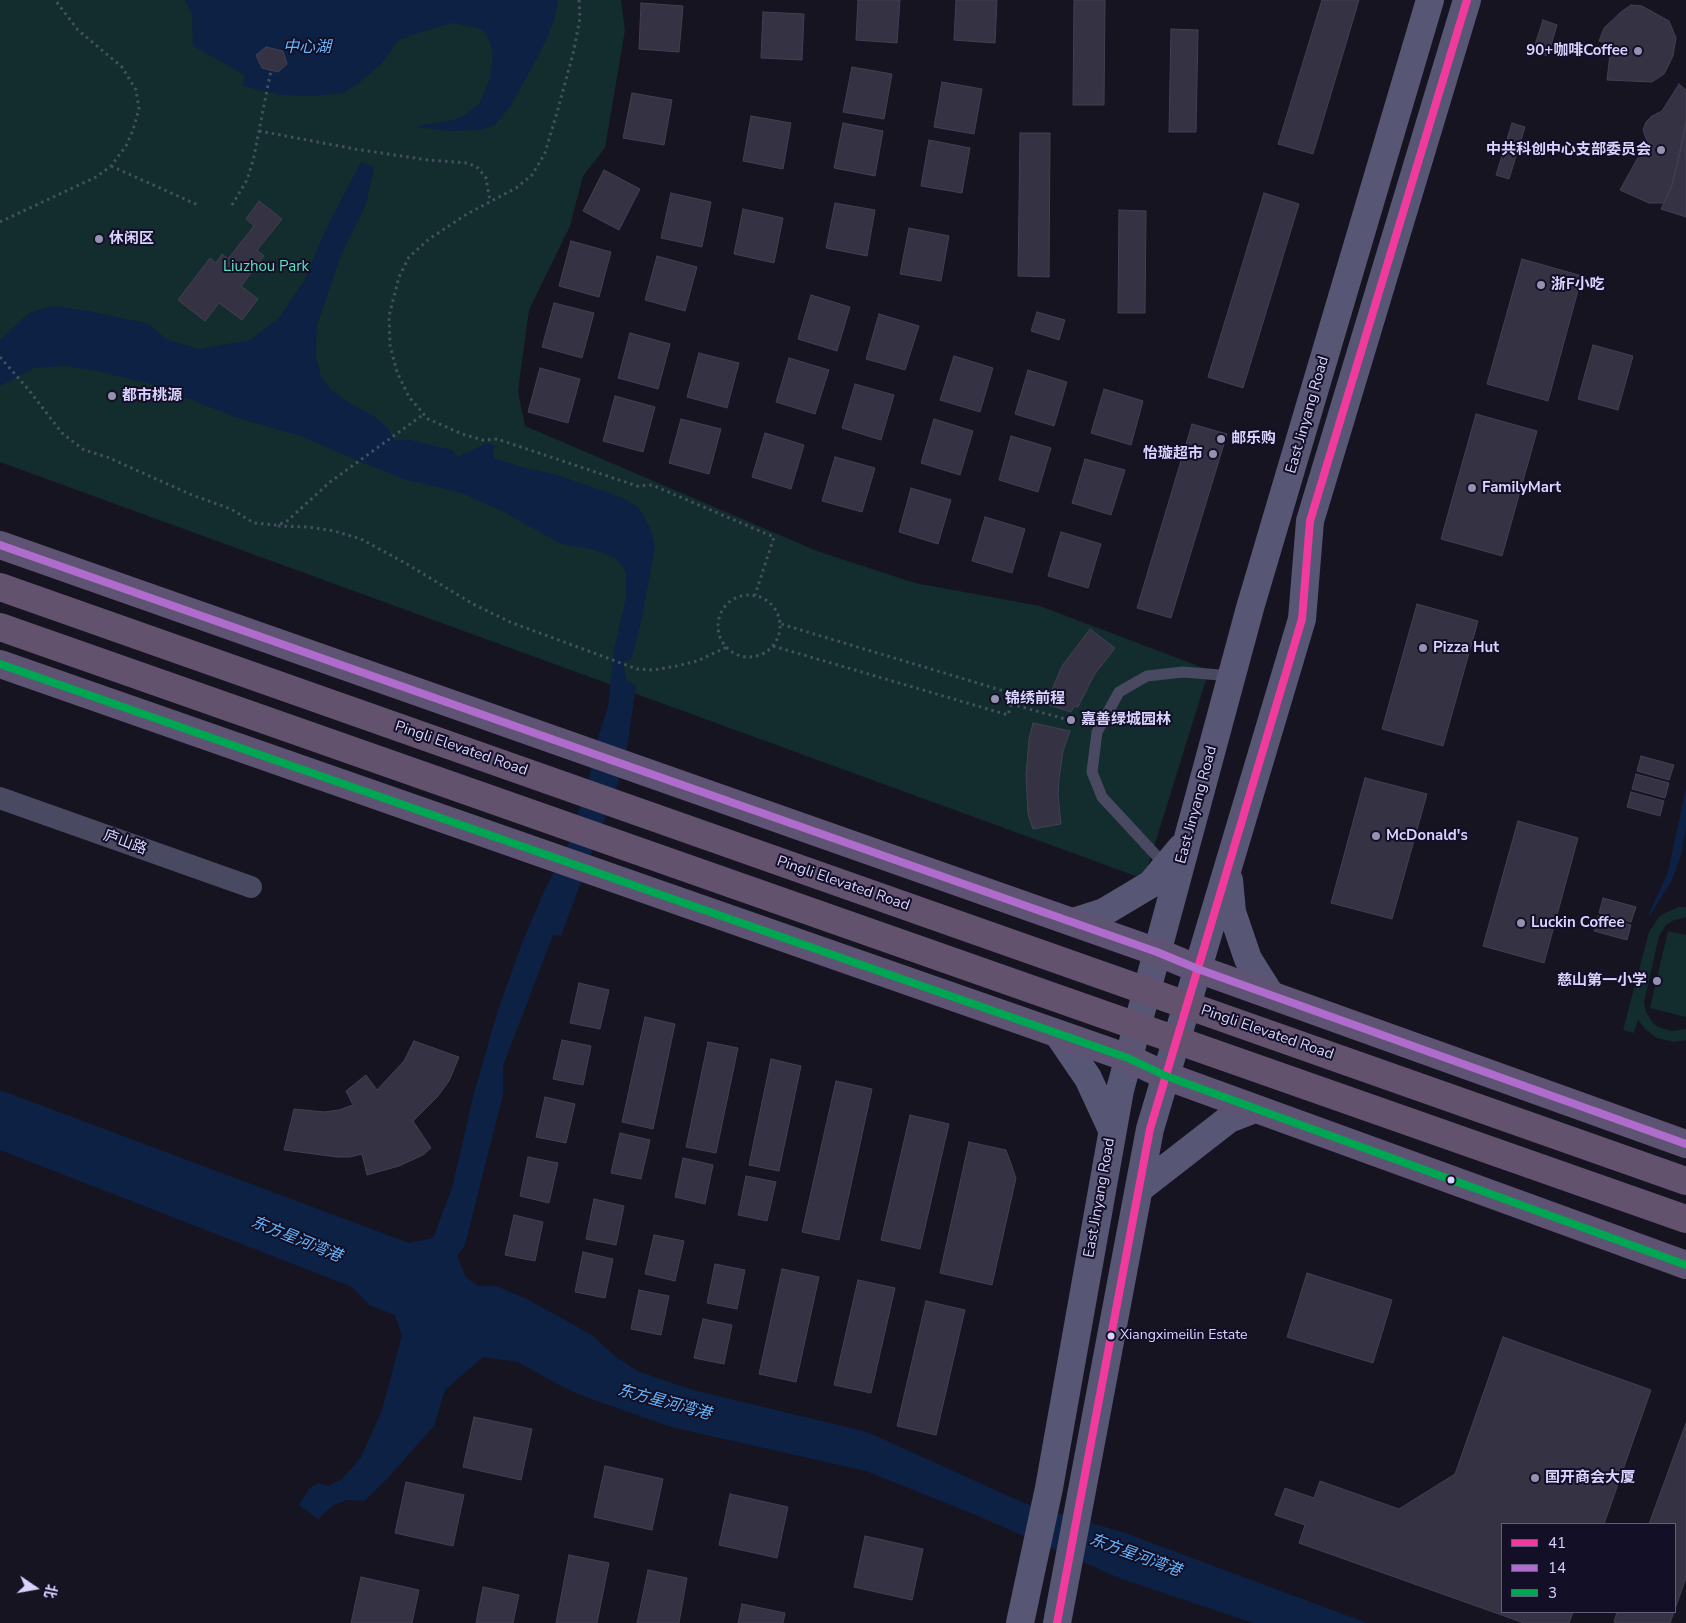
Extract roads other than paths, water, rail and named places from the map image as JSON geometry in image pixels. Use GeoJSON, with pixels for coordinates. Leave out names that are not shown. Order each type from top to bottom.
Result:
{"type":"FeatureCollection","features":[{"type":"Feature","properties":{"kind":"highway","name":"Pingli Elevated Road"},"geometry":{"type":"LineString","coordinates":[[0,587],[1686,1181]]}},
{"type":"Feature","properties":{"kind":"highway"},"geometry":{"type":"LineString","coordinates":[[0,627],[1686,1219]]}},
{"type":"Feature","properties":{"kind":"main road","name":"East Jinyang Road"},"geometry":{"type":"LineString","coordinates":[[1021,1614],[1049,1488],[1112,1130],[1128,1058],[1253,598],[1430,0]]}},
{"type":"Feature","properties":{"kind":"main road","name":"East Jinyang Road"},"geometry":{"type":"LineString","coordinates":[[1057,1621],[1150,1129],[1302,619],[1310,521],[1467,0]]}},
{"type":"Feature","properties":{"kind":"main road"},"geometry":{"type":"LineString","coordinates":[[0,546],[1073,922],[1198,969],[1686,1144]]}},
{"type":"Feature","properties":{"kind":"main road"},"geometry":{"type":"LineString","coordinates":[[0,664],[1128,1058],[1166,1076],[1686,1265]]}},
{"type":"Feature","properties":{"kind":"main road"},"geometry":{"type":"LineString","coordinates":[[1073,922],[1104,912],[1151,884],[1187,841]]}},
{"type":"Feature","properties":{"kind":"main road"},"geometry":{"type":"LineString","coordinates":[[1228,869],[1232,912],[1248,960],[1270,994]]}},
{"type":"Feature","properties":{"kind":"main road"},"geometry":{"type":"LineString","coordinates":[[1058,1034],[1088,1078],[1112,1130]]}},
{"type":"Feature","properties":{"kind":"main road"},"geometry":{"type":"LineString","coordinates":[[1139,1189],[1230,1119],[1255,1108]]}},
{"type":"Feature","properties":{"kind":"street","name":"庐山路"},"geometry":{"type":"LineString","coordinates":[[0,798],[251,887]]}},
{"type":"Feature","properties":{"kind":"lane"},"geometry":{"type":"LineString","coordinates":[[1166,866],[1102,798],[1092,772],[1097,732],[1119,692],[1147,676],[1184,672],[1232,676]]}},
{"type":"Feature","properties":{"kind":"water","name":"中心湖"},"geometry":{"type":"Polygon","coordinates":[[[185,0],[558,0],[554,21],[540,53],[511,105],[502,117],[493,126],[478,130],[449,131],[417,127],[454,120],[479,104],[490,78],[493,56],[491,44],[481,29],[453,23],[399,40],[382,63],[359,83],[343,93],[313,96],[282,95],[242,86],[245,75],[193,46],[192,15],[185,0]]]}},
{"type":"Feature","properties":{"kind":"water","name":"东方星河湾港"},"geometry":{"type":"Polygon","coordinates":[[[361,162],[374,167],[366,204],[341,255],[317,325],[316,355],[321,377],[332,391],[385,425],[395,440],[410,440],[452,450],[458,457],[487,443],[498,446],[493,448],[494,458],[521,467],[557,475],[623,498],[638,507],[643,514],[651,531],[655,547],[641,622],[631,660],[623,661],[626,679],[636,686],[627,748],[621,774],[561,936],[553,935],[503,1066],[503,1094],[465,1245],[457,1256],[466,1277],[478,1286],[496,1286],[527,1299],[592,1335],[617,1358],[640,1372],[693,1390],[867,1432],[1024,1503],[1125,1533],[1367,1623],[1253,1623],[1119,1578],[983,1518],[866,1471],[671,1427],[586,1397],[561,1386],[518,1362],[483,1357],[445,1390],[434,1426],[386,1480],[364,1501],[346,1500],[332,1506],[318,1519],[299,1505],[309,1489],[318,1483],[328,1486],[342,1479],[361,1457],[382,1410],[402,1336],[395,1315],[369,1305],[352,1287],[0,1150],[0,1090],[409,1243],[433,1238],[452,1188],[473,1097],[497,1013],[522,943],[545,889],[570,841],[590,774],[608,706],[614,650],[626,597],[626,572],[616,558],[592,549],[561,544],[504,512],[462,493],[400,478],[300,436],[232,416],[155,385],[97,371],[65,366],[34,368],[0,386],[0,340],[29,313],[53,306],[89,311],[149,324],[166,339],[198,349],[250,340],[279,318],[304,281],[325,231],[361,162]]]}},
{"type":"Feature","properties":{"kind":"water"},"geometry":{"type":"Polygon","coordinates":[[[1686,787],[1686,827],[1681,856],[1671,882],[1649,917],[1668,872],[1686,787]]]}},
{"type":"Feature","properties":{"kind":"place","name":"90+咖啡Coffee"},"geometry":{"type":"Point","coordinates":[1638,51]}},
{"type":"Feature","properties":{"kind":"place","name":"中共科创中心支部委员会"},"geometry":{"type":"Point","coordinates":[1661,150]}},
{"type":"Feature","properties":{"kind":"place","name":"休闲区"},"geometry":{"type":"Point","coordinates":[99,239]}},
{"type":"Feature","properties":{"kind":"place","name":"浙F小吃"},"geometry":{"type":"Point","coordinates":[1541,285]}},
{"type":"Feature","properties":{"kind":"place","name":"都市桃源"},"geometry":{"type":"Point","coordinates":[112,396]}},
{"type":"Feature","properties":{"kind":"place","name":"邮乐购"},"geometry":{"type":"Point","coordinates":[1221,439]}},
{"type":"Feature","properties":{"kind":"place","name":"怡璇超市"},"geometry":{"type":"Point","coordinates":[1213,454]}},
{"type":"Feature","properties":{"kind":"place","name":"FamilyMart"},"geometry":{"type":"Point","coordinates":[1472,488]}},
{"type":"Feature","properties":{"kind":"place","name":"Pizza Hut"},"geometry":{"type":"Point","coordinates":[1423,648]}},
{"type":"Feature","properties":{"kind":"place","name":"锦绣前程"},"geometry":{"type":"Point","coordinates":[995,699]}},
{"type":"Feature","properties":{"kind":"place","name":"嘉善绿城园林"},"geometry":{"type":"Point","coordinates":[1071,720]}},
{"type":"Feature","properties":{"kind":"place","name":"McDonald's"},"geometry":{"type":"Point","coordinates":[1376,836]}},
{"type":"Feature","properties":{"kind":"place","name":"Luckin Coffee"},"geometry":{"type":"Point","coordinates":[1521,923]}},
{"type":"Feature","properties":{"kind":"place","name":"慈山第一小学"},"geometry":{"type":"Point","coordinates":[1657,981]}},
{"type":"Feature","properties":{"kind":"place","name":"Xiangximeilin Estate"},"geometry":{"type":"Point","coordinates":[1111,1336]}},
{"type":"Feature","properties":{"kind":"place","name":"国开商会大厦"},"geometry":{"type":"Point","coordinates":[1535,1478]}},
{"type":"Feature","properties":{"kind":"park label","name":"Liuzhou Park"},"geometry":{"type":"Point","coordinates":[266,267]}}]}
